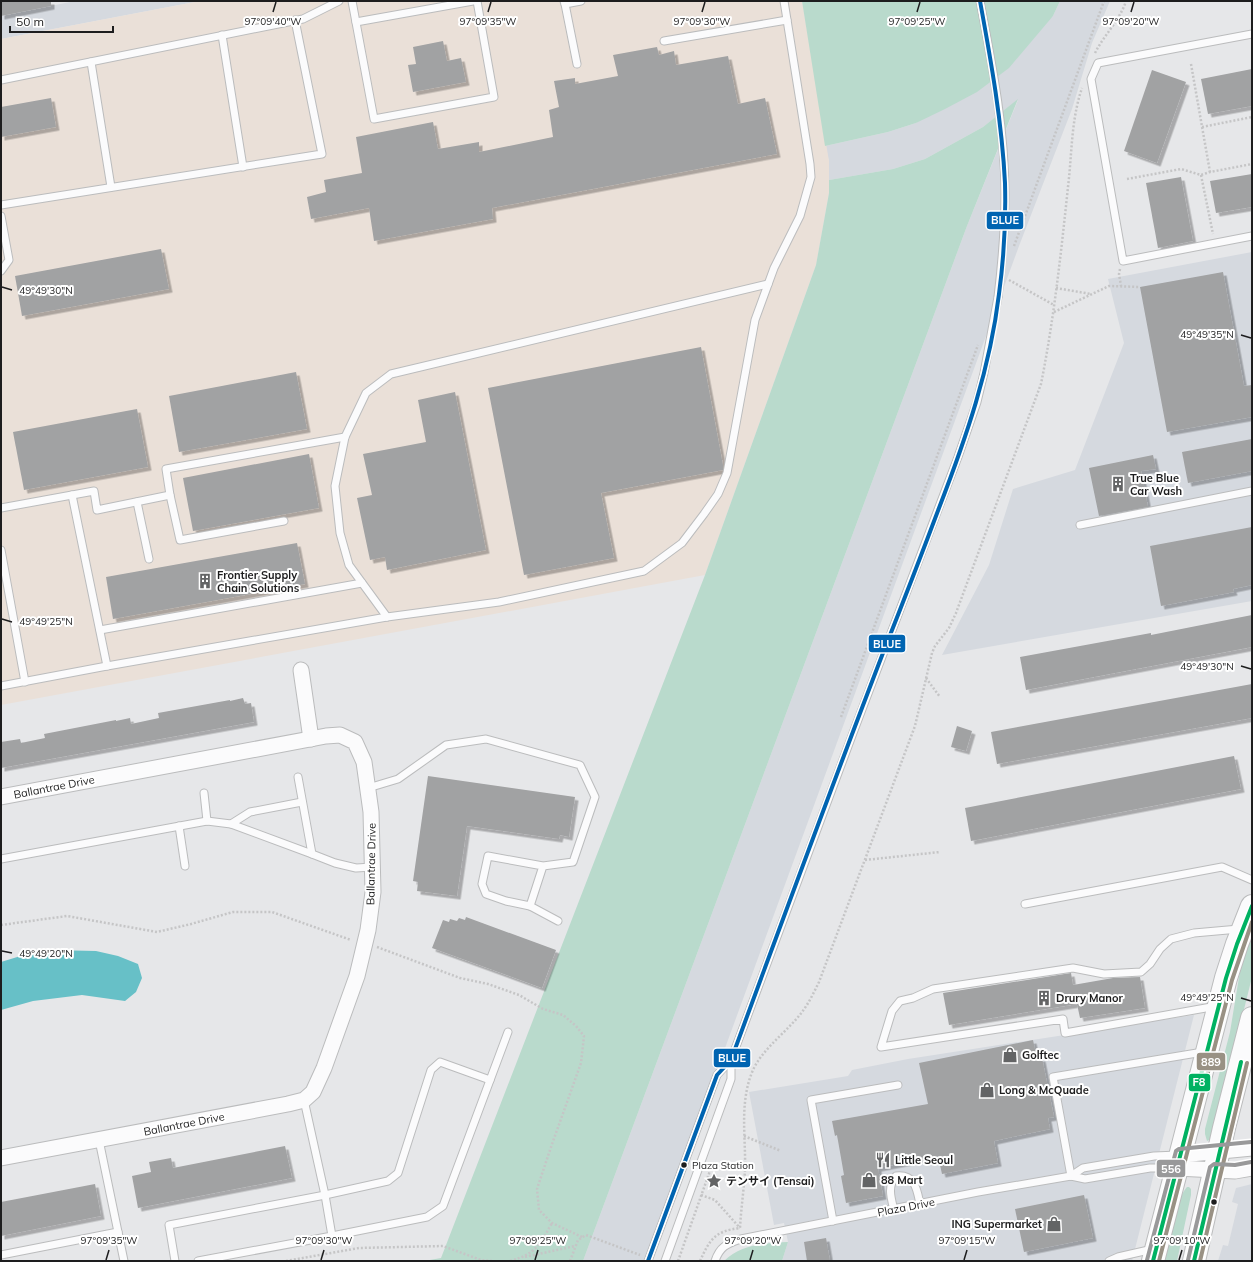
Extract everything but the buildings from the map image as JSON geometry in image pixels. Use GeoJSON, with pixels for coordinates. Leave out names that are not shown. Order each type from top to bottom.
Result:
{"type":"FeatureCollection","features":[{"type":"Feature","properties":{"kind":"main road"},"geometry":{"type":"LineString","coordinates":[[1155,1254],[1226,978],[1252,906]]}},
{"type":"Feature","properties":{"kind":"main road"},"geometry":{"type":"LineString","coordinates":[[1194,1261],[1252,1018]]}},
{"type":"Feature","properties":{"kind":"street"},"geometry":{"type":"LineString","coordinates":[[301,670],[311,739]]}},
{"type":"Feature","properties":{"kind":"street","name":"Ballantrae Drive"},"geometry":{"type":"LineString","coordinates":[[1,797],[311,739],[340,735],[355,742],[364,762],[371,812],[373,867],[373,892],[365,942],[357,976],[324,1068],[313,1092],[304,1100],[1,1158]]}},
{"type":"Feature","properties":{"kind":"street","name":"Plaza Drive"},"geometry":{"type":"LineString","coordinates":[[1179,1162],[1217,1161],[1252,1148]]}},
{"type":"Feature","properties":{"kind":"street","name":"Plaza Drive"},"geometry":{"type":"LineString","coordinates":[[1217,1161],[1235,1170],[1252,1168]]}},
{"type":"Feature","properties":{"kind":"lane"},"geometry":{"type":"LineString","coordinates":[[1,80],[303,19],[338,1]]}},
{"type":"Feature","properties":{"kind":"lane"},"geometry":{"type":"LineString","coordinates":[[352,1],[374,119],[494,97],[477,1]]}},
{"type":"Feature","properties":{"kind":"lane"},"geometry":{"type":"LineString","coordinates":[[356,22],[473,1]]}},
{"type":"Feature","properties":{"kind":"lane"},"geometry":{"type":"LineString","coordinates":[[577,64],[564,2],[580,1]]}},
{"type":"Feature","properties":{"kind":"lane"},"geometry":{"type":"LineString","coordinates":[[1,686],[387,617],[499,602],[644,571],[682,542],[718,494],[727,473],[755,320],[774,268],[800,216],[811,177],[784,1]]}},
{"type":"Feature","properties":{"kind":"lane"},"geometry":{"type":"LineString","coordinates":[[649,1259],[717,1075],[730,1060],[958,457],[984,373],[998,297],[1004,242],[1004,178],[1001,128],[992,65],[980,1]]}},
{"type":"Feature","properties":{"kind":"lane"},"geometry":{"type":"LineString","coordinates":[[1,205],[322,154],[296,20]]}},
{"type":"Feature","properties":{"kind":"lane"},"geometry":{"type":"LineString","coordinates":[[664,41],[787,20]]}},
{"type":"Feature","properties":{"kind":"lane"},"geometry":{"type":"LineString","coordinates":[[1252,34],[1098,63],[1091,79],[1122,261],[1252,236]]}},
{"type":"Feature","properties":{"kind":"lane"},"geometry":{"type":"LineString","coordinates":[[222,35],[243,167]]}},
{"type":"Feature","properties":{"kind":"lane"},"geometry":{"type":"LineString","coordinates":[[91,62],[111,187]]}},
{"type":"Feature","properties":{"kind":"lane"},"geometry":{"type":"LineString","coordinates":[[1,216],[9,260],[1,271]]}},
{"type":"Feature","properties":{"kind":"lane"},"geometry":{"type":"LineString","coordinates":[[387,617],[349,565],[340,533],[335,486],[345,437],[366,393],[391,374],[768,284]]}},
{"type":"Feature","properties":{"kind":"lane"},"geometry":{"type":"LineString","coordinates":[[284,521],[180,540],[166,469],[345,437]]}},
{"type":"Feature","properties":{"kind":"lane"},"geometry":{"type":"LineString","coordinates":[[1,508],[94,491],[97,510],[170,495]]}},
{"type":"Feature","properties":{"kind":"lane"},"geometry":{"type":"LineString","coordinates":[[1080,525],[1252,491]]}},
{"type":"Feature","properties":{"kind":"lane"},"geometry":{"type":"LineString","coordinates":[[72,495],[107,666]]}},
{"type":"Feature","properties":{"kind":"lane"},"geometry":{"type":"LineString","coordinates":[[137,502],[149,559]]}},
{"type":"Feature","properties":{"kind":"lane"},"geometry":{"type":"LineString","coordinates":[[1,550],[25,682]]}},
{"type":"Feature","properties":{"kind":"lane"},"geometry":{"type":"LineString","coordinates":[[100,630],[362,583]]}},
{"type":"Feature","properties":{"kind":"lane"},"geometry":{"type":"LineString","coordinates":[[368,788],[398,779],[446,745],[486,739],[580,765],[595,797],[574,862],[543,866],[488,856],[482,884],[486,894],[506,901],[530,906],[558,921]]}},
{"type":"Feature","properties":{"kind":"lane"},"geometry":{"type":"LineString","coordinates":[[298,776],[312,854]]}},
{"type":"Feature","properties":{"kind":"lane"},"geometry":{"type":"LineString","coordinates":[[204,793],[207,821]]}},
{"type":"Feature","properties":{"kind":"lane"},"geometry":{"type":"LineString","coordinates":[[231,824],[250,812],[302,802]]}},
{"type":"Feature","properties":{"kind":"lane"},"geometry":{"type":"LineString","coordinates":[[1,859],[207,821],[231,824],[335,863],[356,868],[373,867]]}},
{"type":"Feature","properties":{"kind":"lane"},"geometry":{"type":"LineString","coordinates":[[179,826],[185,866]]}},
{"type":"Feature","properties":{"kind":"lane"},"geometry":{"type":"LineString","coordinates":[[530,906],[543,866]]}},
{"type":"Feature","properties":{"kind":"lane"},"geometry":{"type":"LineString","coordinates":[[1025,904],[1222,867],[1252,880]]}},
{"type":"Feature","properties":{"kind":"lane"},"geometry":{"type":"LineString","coordinates":[[1219,1005],[1065,1033],[1062,1019],[881,1047],[892,1011],[900,1001],[913,998],[933,989],[1073,968],[1104,974],[1141,972],[1150,964],[1160,949],[1171,939],[1194,933],[1243,928]]}},
{"type":"Feature","properties":{"kind":"lane"},"geometry":{"type":"LineString","coordinates":[[198,1261],[427,1217],[443,1206],[508,1032]]}},
{"type":"Feature","properties":{"kind":"lane"},"geometry":{"type":"LineString","coordinates":[[1071,1176],[1053,1077],[1208,1051]]}},
{"type":"Feature","properties":{"kind":"lane"},"geometry":{"type":"LineString","coordinates":[[665,1261],[731,1079],[730,1060]]}},
{"type":"Feature","properties":{"kind":"lane"},"geometry":{"type":"LineString","coordinates":[[175,1261],[169,1226],[388,1181],[398,1172],[431,1070],[440,1062],[490,1080]]}},
{"type":"Feature","properties":{"kind":"lane"},"geometry":{"type":"LineString","coordinates":[[833,1221],[811,1100],[898,1085]]}},
{"type":"Feature","properties":{"kind":"lane"},"geometry":{"type":"LineString","coordinates":[[304,1100],[325,1195],[332,1236]]}},
{"type":"Feature","properties":{"kind":"lane"},"geometry":{"type":"LineString","coordinates":[[99,1140],[124,1261]]}},
{"type":"Feature","properties":{"kind":"lane","name":"Plaza Drive"},"geometry":{"type":"LineString","coordinates":[[1071,1176],[1083,1168],[1154,1156],[1179,1162]]}},
{"type":"Feature","properties":{"kind":"lane","name":"Plaza Drive"},"geometry":{"type":"LineString","coordinates":[[715,1261],[726,1244],[741,1239],[1071,1176],[1085,1179],[1179,1162]]}},
{"type":"Feature","properties":{"kind":"lane"},"geometry":{"type":"LineString","coordinates":[[894,1210],[890,1190],[891,1181],[896,1176],[908,1176],[913,1181],[920,1204]]}},
{"type":"Feature","properties":{"kind":"lane"},"geometry":{"type":"LineString","coordinates":[[1,1255],[118,1232]]}},
{"type":"Feature","properties":{"kind":"lane"},"geometry":{"type":"LineString","coordinates":[[1109,1261],[1118,1257],[1155,1254]]}},
{"type":"Feature","properties":{"kind":"path"},"geometry":{"type":"LineString","coordinates":[[1014,247],[1104,1]]}},
{"type":"Feature","properties":{"kind":"path"},"geometry":{"type":"LineString","coordinates":[[1093,58],[1100,44],[1123,12],[1126,1]]}},
{"type":"Feature","properties":{"kind":"path"},"geometry":{"type":"LineString","coordinates":[[1191,64],[1210,172]]}},
{"type":"Feature","properties":{"kind":"path"},"geometry":{"type":"LineString","coordinates":[[740,1228],[745,1170],[744,1113],[746,1095],[754,1069],[761,1058],[802,1012],[819,982],[915,726],[932,653],[956,614],[1041,384],[1049,344],[1054,305],[1072,153],[1075,113],[1084,85]]}},
{"type":"Feature","properties":{"kind":"path"},"geometry":{"type":"LineString","coordinates":[[1202,126],[1252,117]]}},
{"type":"Feature","properties":{"kind":"path"},"geometry":{"type":"LineString","coordinates":[[1127,179],[1181,169],[1201,175],[1252,164]]}},
{"type":"Feature","properties":{"kind":"path"},"geometry":{"type":"LineString","coordinates":[[1201,175],[1215,243]]}},
{"type":"Feature","properties":{"kind":"path"},"geometry":{"type":"LineString","coordinates":[[1121,286],[1119,274],[1122,261]]}},
{"type":"Feature","properties":{"kind":"path"},"geometry":{"type":"LineString","coordinates":[[1003,277],[1054,305]]}},
{"type":"Feature","properties":{"kind":"path"},"geometry":{"type":"LineString","coordinates":[[1053,312],[1108,286],[1140,287]]}},
{"type":"Feature","properties":{"kind":"path"},"geometry":{"type":"LineString","coordinates":[[1056,288],[1091,294]]}},
{"type":"Feature","properties":{"kind":"path"},"geometry":{"type":"LineString","coordinates":[[841,717],[978,344]]}},
{"type":"Feature","properties":{"kind":"path"},"geometry":{"type":"LineString","coordinates":[[926,678],[940,697]]}},
{"type":"Feature","properties":{"kind":"path"},"geometry":{"type":"LineString","coordinates":[[864,860],[940,852]]}},
{"type":"Feature","properties":{"kind":"path"},"geometry":{"type":"LineString","coordinates":[[1,925],[67,916],[158,932],[233,912],[272,912],[346,939],[365,942],[460,978],[488,984],[519,995],[542,1009],[563,1015],[576,1026],[584,1036],[581,1063],[550,1147],[537,1190],[539,1210],[552,1223],[582,1237]]}},
{"type":"Feature","properties":{"kind":"path"},"geometry":{"type":"LineString","coordinates":[[744,1136],[781,1151]]}},
{"type":"Feature","properties":{"kind":"path"},"geometry":{"type":"LineString","coordinates":[[678,1261],[711,1168]]}},
{"type":"Feature","properties":{"kind":"path"},"geometry":{"type":"LineString","coordinates":[[702,1195],[715,1200],[740,1228]]}},
{"type":"Feature","properties":{"kind":"path"},"geometry":{"type":"LineString","coordinates":[[522,1258],[538,1246],[552,1223]]}},
{"type":"Feature","properties":{"kind":"path"},"geometry":{"type":"LineString","coordinates":[[700,1261],[707,1246],[714,1238],[725,1230],[740,1228]]}},
{"type":"Feature","properties":{"kind":"path"},"geometry":{"type":"LineString","coordinates":[[570,1261],[578,1240],[586,1235],[649,1259]]}},
{"type":"Feature","properties":{"kind":"path"},"geometry":{"type":"LineString","coordinates":[[286,1261],[359,1248],[443,1246],[481,1260],[492,1261]]}},
{"type":"Feature","properties":{"kind":"path"},"geometry":{"type":"LineString","coordinates":[[510,1261],[575,1246]]}},
{"type":"Feature","properties":{"kind":"shaded area"},"geometry":{"type":"Polygon","coordinates":[[[75,1],[200,1],[1,39],[1,16],[75,1]]]}},
{"type":"Feature","properties":{"kind":"shaded area"},"geometry":{"type":"Polygon","coordinates":[[[200,1],[802,1],[829,161],[829,193],[816,265],[705,575],[1,705],[1,39],[200,1]]]}},
{"type":"Feature","properties":{"kind":"shaded area"},"geometry":{"type":"Polygon","coordinates":[[[1060,1],[1110,1],[1092,43],[1072,109],[1019,246],[647,1261],[583,1261],[967,226],[1018,100],[983,127],[925,159],[893,169],[829,180],[829,161],[825,146],[888,132],[916,123],[1053,16],[1060,1]]]}},
{"type":"Feature","properties":{"kind":"shaded area"},"geometry":{"type":"Polygon","coordinates":[[[1252,252],[1252,601],[942,655],[989,565],[1013,489],[1075,470],[1124,343],[1108,279],[1252,252]]]}},
{"type":"Feature","properties":{"kind":"shaded area"},"geometry":{"type":"Polygon","coordinates":[[[1194,1015],[1132,1261],[782,1261],[788,1242],[784,1223],[774,1225],[749,1092],[848,1076],[852,1070],[908,1059],[1194,1015]]]}},
{"type":"Feature","properties":{"kind":"shaded area"},"geometry":{"type":"Polygon","coordinates":[[[1252,1184],[1252,1261],[1218,1261],[1223,1245],[1228,1246],[1238,1204],[1232,1202],[1236,1188],[1252,1184]]]}},
{"type":"Feature","properties":{"kind":"green space"},"geometry":{"type":"Polygon","coordinates":[[[802,1],[1060,1],[1053,16],[1009,68],[977,92],[916,123],[888,132],[825,146],[802,1]]]}},
{"type":"Feature","properties":{"kind":"green space"},"geometry":{"type":"Polygon","coordinates":[[[1018,99],[967,226],[583,1261],[424,1261],[441,1258],[705,575],[816,265],[829,193],[829,180],[893,169],[925,159],[983,127],[1018,99]]]}},
{"type":"Feature","properties":{"kind":"green space"},"geometry":{"type":"Polygon","coordinates":[[[1252,934],[1252,977],[1213,1135],[1211,1139],[1207,1141],[1205,1129],[1230,1032],[1240,971],[1252,934]]]}},
{"type":"Feature","properties":{"kind":"green space"},"geometry":{"type":"Polygon","coordinates":[[[1187,1187],[1191,1189],[1191,1195],[1177,1261],[1164,1261],[1176,1210],[1183,1192],[1187,1187]]]}},
{"type":"Feature","properties":{"kind":"green space"},"geometry":{"type":"Polygon","coordinates":[[[788,1242],[782,1261],[724,1261],[731,1255],[746,1248],[762,1244],[788,1242]]]}},
{"type":"Feature","properties":{"kind":"water"},"geometry":{"type":"Polygon","coordinates":[[[51,950],[96,951],[118,956],[138,964],[142,978],[136,992],[125,1001],[82,995],[33,1001],[1,1010],[1,962],[27,954],[51,950]]]}},
{"type":"Feature","properties":{"kind":"transit line","name":"BLUE"},"geometry":{"type":"LineString","coordinates":[[648,1261],[717,1075],[731,1060],[844,754],[949,482],[976,403],[990,349],[1001,280],[1005,197],[1004,160],[999,114],[980,1]]}},
{"type":"Feature","properties":{"kind":"transit line","name":"F8"},"geometry":{"type":"LineString","coordinates":[[1153,1261],[1226,978],[1237,944],[1252,906]]}},
{"type":"Feature","properties":{"kind":"transit line","name":"889"},"geometry":{"type":"LineString","coordinates":[[1159,1261],[1232,980],[1252,922]]}},
{"type":"Feature","properties":{"kind":"transit line","name":"F8"},"geometry":{"type":"LineString","coordinates":[[1194,1261],[1241,1062]]}},
{"type":"Feature","properties":{"kind":"transit line","name":"889"},"geometry":{"type":"LineString","coordinates":[[1200,1261],[1247,1063]]}},
{"type":"Feature","properties":{"kind":"transit line","name":"556"},"geometry":{"type":"LineString","coordinates":[[1147,1260],[1176,1151],[1179,1149],[1251,1142]]}},
{"type":"Feature","properties":{"kind":"transit line","name":"556"},"geometry":{"type":"LineString","coordinates":[[1188,1260],[1210,1167],[1214,1164],[1235,1165],[1251,1162]]}},
{"type":"Feature","properties":{"kind":"place","name":"True Blue Car Wash"},"geometry":{"type":"Point","coordinates":[1118,484]}},
{"type":"Feature","properties":{"kind":"place","name":"Frontier Supply Chain Solutions"},"geometry":{"type":"Point","coordinates":[205,581]}},
{"type":"Feature","properties":{"kind":"place","name":"Drury Manor"},"geometry":{"type":"Point","coordinates":[1044,998]}},
{"type":"Feature","properties":{"kind":"place","name":"Golftec"},"geometry":{"type":"Point","coordinates":[1010,1055]}},
{"type":"Feature","properties":{"kind":"place","name":"Long & McQuade"},"geometry":{"type":"Point","coordinates":[987,1090]}},
{"type":"Feature","properties":{"kind":"place","name":"Little Seoul"},"geometry":{"type":"Point","coordinates":[883,1160]}},
{"type":"Feature","properties":{"kind":"place","name":"Plaza Station"},"geometry":{"type":"Point","coordinates":[684,1165]}},
{"type":"Feature","properties":{"kind":"place","name":"88 Mart"},"geometry":{"type":"Point","coordinates":[869,1180]}},
{"type":"Feature","properties":{"kind":"place","name":"テンサイ (Tensai)"},"geometry":{"type":"Point","coordinates":[714,1181]}},
{"type":"Feature","properties":{"kind":"place","name":"ING Supermarket"},"geometry":{"type":"Point","coordinates":[1054,1224]}}]}
